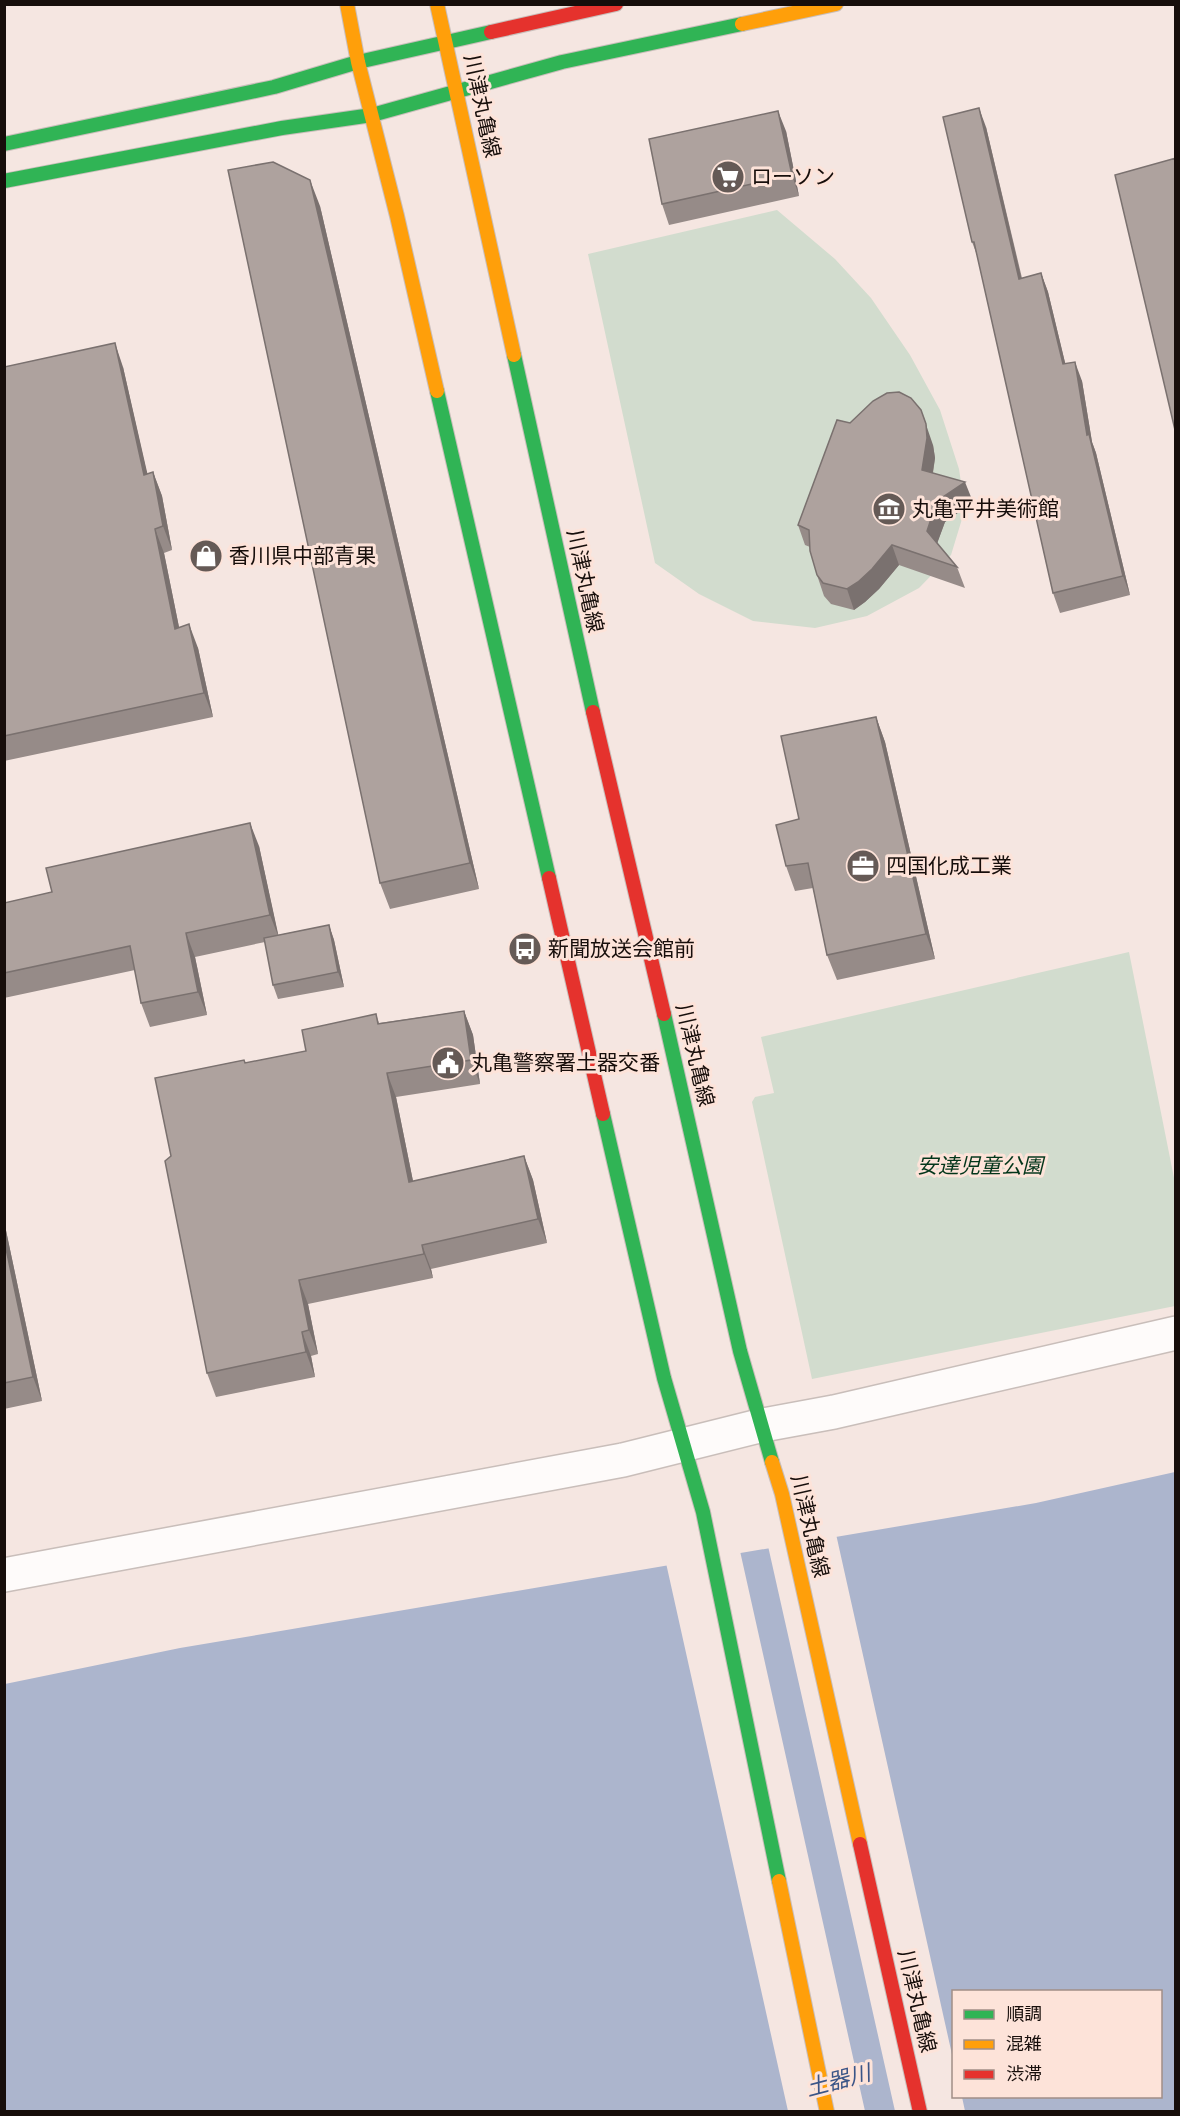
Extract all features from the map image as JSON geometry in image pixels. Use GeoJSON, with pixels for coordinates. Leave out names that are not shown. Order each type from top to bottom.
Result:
{"type":"FeatureCollection","features":[{"type":"Feature","properties":{"kind":"main road"},"geometry":{"type":"LineString","coordinates":[[347,4],[358,62],[397,216],[664,1378],[703,1512],[827,2112]]}},
{"type":"Feature","properties":{"kind":"main road","name":"川津丸亀線"},"geometry":{"type":"LineString","coordinates":[[437,4],[458,91],[577,644],[740,1351],[782,1494],[920,2112]]}},
{"type":"Feature","properties":{"kind":"main road"},"geometry":{"type":"LineString","coordinates":[[4,144],[274,87],[358,62],[616,4]]}},
{"type":"Feature","properties":{"kind":"main road"},"geometry":{"type":"LineString","coordinates":[[4,181],[282,128],[372,115],[587,56],[836,4]]}},
{"type":"Feature","properties":{"kind":"street"},"geometry":{"type":"LineString","coordinates":[[4,1575],[593,1466],[684,1446],[763,1425],[834,1412],[1176,1333]]}},
{"type":"Feature","properties":{"kind":"green space"},"geometry":{"type":"Polygon","coordinates":[[[777,210],[835,259],[871,298],[910,355],[940,410],[959,469],[965,509],[951,555],[919,588],[867,616],[815,628],[753,621],[699,594],[655,563],[588,254],[777,210]]]}},
{"type":"Feature","properties":{"kind":"green space","name":"安達児童公園"},"geometry":{"type":"Polygon","coordinates":[[[1129,952],[1175,1183],[1175,1306],[812,1379],[752,1102],[755,1097],[774,1093],[761,1037],[1129,952]]]}},
{"type":"Feature","properties":{"kind":"water","name":"土器川"},"geometry":{"type":"Polygon","coordinates":[[[1175,1472],[1175,2111],[5,2112],[5,1684],[180,1648],[1036,1503],[1175,1472]]]}},
{"type":"Feature","properties":{"kind":"pier"},"geometry":{"type":"Polygon","coordinates":[[[836,1534],[952,2055],[952,2098],[962,2098],[965,2111],[895,2111],[768,1546],[836,1534]]]}},
{"type":"Feature","properties":{"kind":"pier"},"geometry":{"type":"Polygon","coordinates":[[[740,1551],[865,2111],[788,2111],[666,1563],[740,1551]]]}},
{"type":"Feature","properties":{"kind":"building"},"geometry":{"type":"Polygon","coordinates":[[[979,108],[1019,279],[1041,273],[1063,364],[1075,362],[1087,435],[1089,434],[1123,576],[1053,593],[974,242],[972,242],[943,117],[979,108]]]}},
{"type":"Feature","properties":{"kind":"building","name":"ローソン"},"geometry":{"type":"Polygon","coordinates":[[[778,111],[792,175],[662,204],[649,139],[778,111]]]}},
{"type":"Feature","properties":{"kind":"building"},"geometry":{"type":"Polygon","coordinates":[[[1176,158],[1176,430],[1175,430],[1115,175],[1176,158]]]}},
{"type":"Feature","properties":{"kind":"building"},"geometry":{"type":"Polygon","coordinates":[[[273,162],[310,180],[470,863],[380,883],[228,170],[273,162]]]}},
{"type":"Feature","properties":{"kind":"building"},"geometry":{"type":"Polygon","coordinates":[[[115,343],[144,475],[153,472],[163,526],[155,529],[175,629],[189,624],[204,693],[4,736],[4,367],[115,343]]]}},
{"type":"Feature","properties":{"kind":"building","name":"丸亀平井美術館"},"geometry":{"type":"Polygon","coordinates":[[[899,392],[911,398],[921,410],[926,424],[927,438],[922,470],[965,482],[937,501],[927,531],[957,567],[892,545],[872,569],[847,589],[823,583],[817,575],[810,551],[809,530],[798,525],[837,420],[850,423],[873,401],[887,393],[899,392]]]}},
{"type":"Feature","properties":{"kind":"building","name":"四国化成工業"},"geometry":{"type":"Polygon","coordinates":[[[876,717],[926,934],[827,955],[808,863],[786,866],[776,825],[799,819],[781,736],[876,717]]]}},
{"type":"Feature","properties":{"kind":"building"},"geometry":{"type":"Polygon","coordinates":[[[250,823],[270,915],[186,933],[198,992],[141,1003],[130,946],[4,973],[4,903],[52,892],[46,868],[250,823]]]}},
{"type":"Feature","properties":{"kind":"building"},"geometry":{"type":"Polygon","coordinates":[[[329,925],[338,972],[273,985],[264,938],[329,925]]]}},
{"type":"Feature","properties":{"kind":"building"},"geometry":{"type":"Polygon","coordinates":[[[464,1011],[471,1060],[387,1073],[409,1182],[524,1156],[538,1219],[422,1245],[424,1254],[299,1280],[309,1330],[302,1332],[306,1352],[207,1373],[165,1161],[171,1156],[155,1078],[244,1060],[245,1063],[306,1051],[302,1030],[376,1014],[378,1024],[464,1011]]]}},
{"type":"Feature","properties":{"kind":"building"},"geometry":{"type":"Polygon","coordinates":[[[4,1239],[33,1377],[4,1383],[4,1239]]]}},
{"type":"Feature","properties":{"kind":"traffic: fast"},"geometry":{"type":"LineString","coordinates":[[4,181],[282,128],[372,115],[562,62],[742,24]]}},
{"type":"Feature","properties":{"kind":"traffic: fast"},"geometry":{"type":"LineString","coordinates":[[4,144],[274,87],[358,62],[491,32]]}},
{"type":"Feature","properties":{"kind":"traffic: fast"},"geometry":{"type":"LineString","coordinates":[[514,355],[593,712]]}},
{"type":"Feature","properties":{"kind":"traffic: fast"},"geometry":{"type":"LineString","coordinates":[[437,391],[549,878]]}},
{"type":"Feature","properties":{"kind":"traffic: fast"},"geometry":{"type":"LineString","coordinates":[[664,1014],[740,1351],[772,1462]]}},
{"type":"Feature","properties":{"kind":"traffic: fast"},"geometry":{"type":"LineString","coordinates":[[603,1114],[664,1378],[703,1512],[779,1881]]}},
{"type":"Feature","properties":{"kind":"traffic: slow"},"geometry":{"type":"LineString","coordinates":[[347,4],[358,62],[397,216],[437,391]]}},
{"type":"Feature","properties":{"kind":"traffic: slow"},"geometry":{"type":"LineString","coordinates":[[437,4],[514,355]]}},
{"type":"Feature","properties":{"kind":"traffic: slow"},"geometry":{"type":"LineString","coordinates":[[742,24],[836,4]]}},
{"type":"Feature","properties":{"kind":"traffic: slow"},"geometry":{"type":"LineString","coordinates":[[772,1462],[782,1494],[860,1844]]}},
{"type":"Feature","properties":{"kind":"traffic: slow"},"geometry":{"type":"LineString","coordinates":[[779,1881],[827,2112]]}},
{"type":"Feature","properties":{"kind":"traffic: jam"},"geometry":{"type":"LineString","coordinates":[[491,32],[616,4]]}},
{"type":"Feature","properties":{"kind":"traffic: jam"},"geometry":{"type":"LineString","coordinates":[[593,712],[664,1014]]}},
{"type":"Feature","properties":{"kind":"traffic: jam"},"geometry":{"type":"LineString","coordinates":[[549,878],[603,1114]]}},
{"type":"Feature","properties":{"kind":"traffic: jam"},"geometry":{"type":"LineString","coordinates":[[860,1844],[920,2112]]}},
{"type":"Feature","properties":{"kind":"place","name":"ローソン"},"geometry":{"type":"Point","coordinates":[728,177]}},
{"type":"Feature","properties":{"kind":"place","name":"丸亀平井美術館"},"geometry":{"type":"Point","coordinates":[889,509]}},
{"type":"Feature","properties":{"kind":"place","name":"香川県中部青果"},"geometry":{"type":"Point","coordinates":[206,556]}},
{"type":"Feature","properties":{"kind":"place","name":"四国化成工業"},"geometry":{"type":"Point","coordinates":[863,866]}},
{"type":"Feature","properties":{"kind":"place","name":"新聞放送会館前"},"geometry":{"type":"Point","coordinates":[525,949]}},
{"type":"Feature","properties":{"kind":"place","name":"丸亀警察署土器交番"},"geometry":{"type":"Point","coordinates":[448,1063]}}]}
